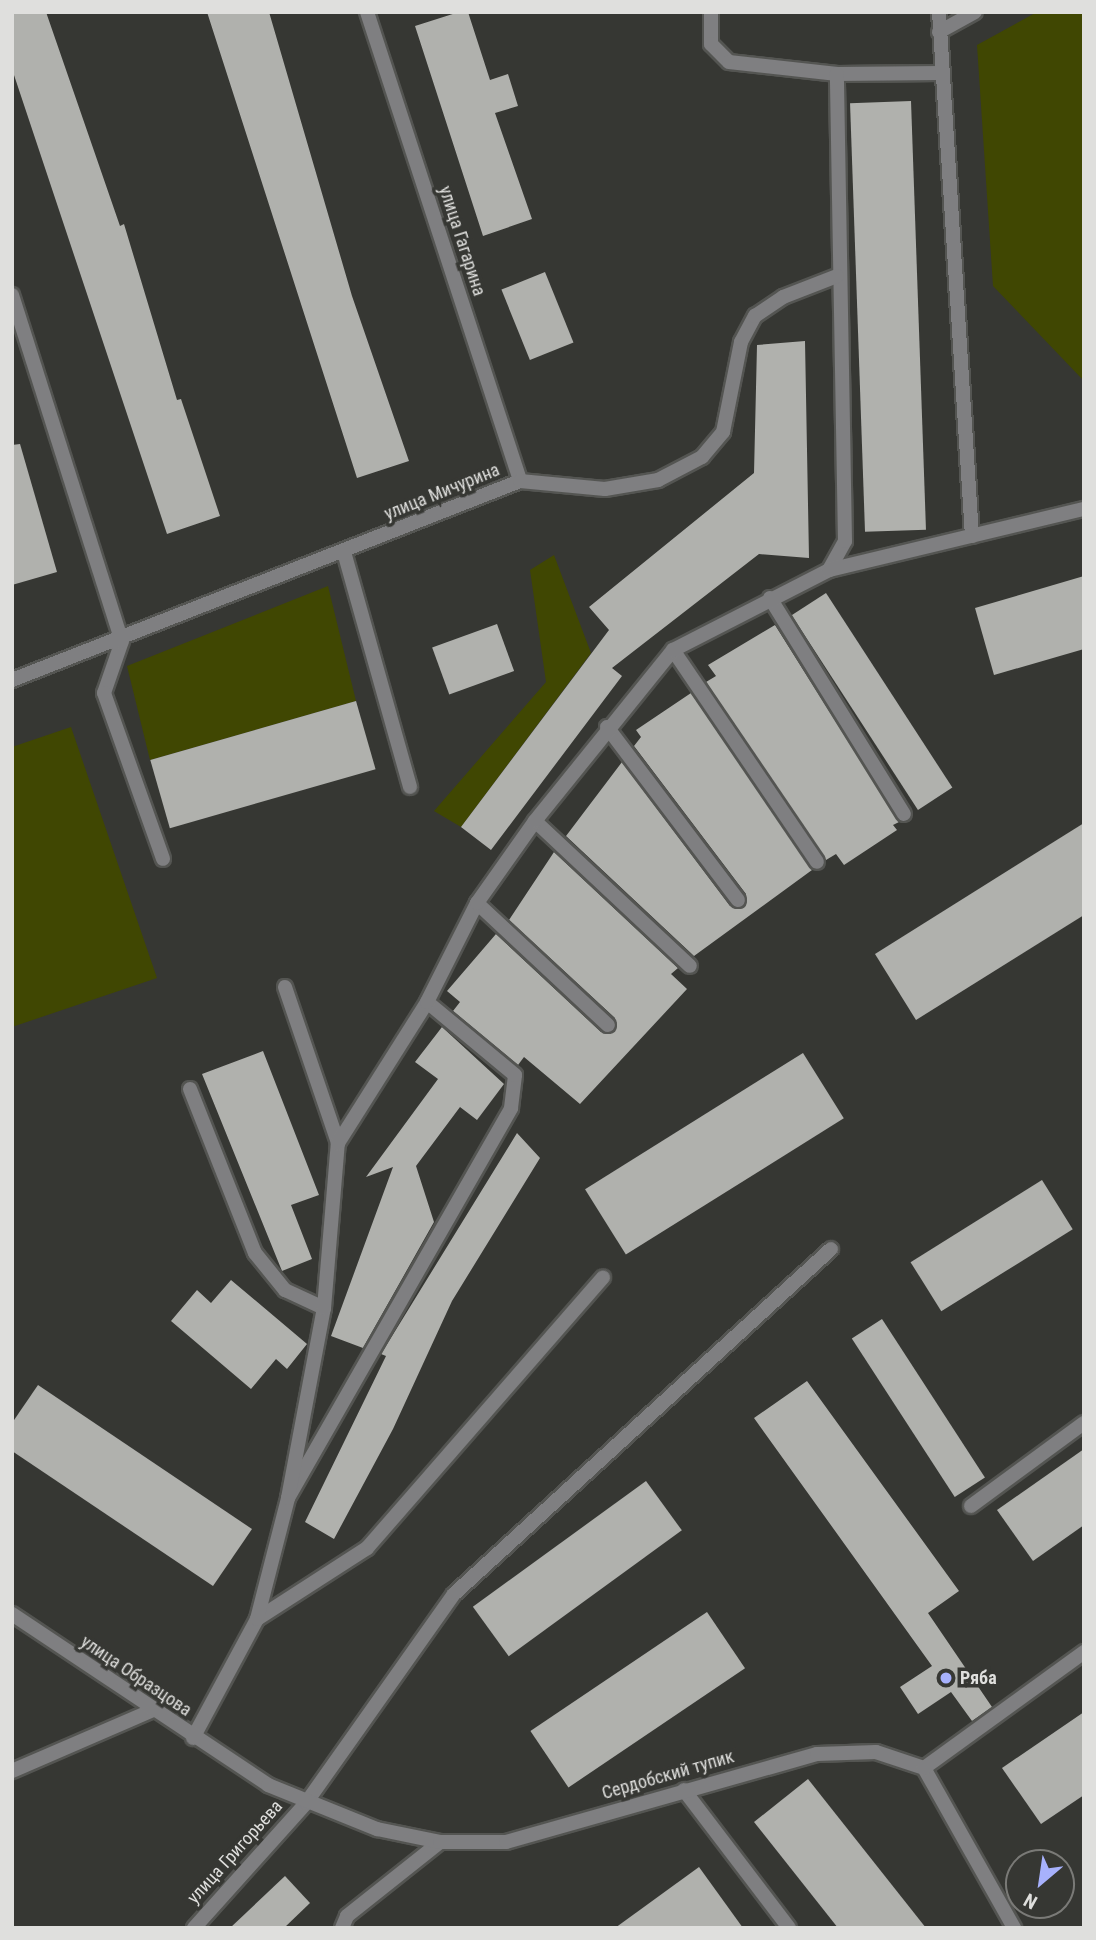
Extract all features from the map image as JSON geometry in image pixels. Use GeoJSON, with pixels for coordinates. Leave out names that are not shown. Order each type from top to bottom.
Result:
{"type":"FeatureCollection","features":[{"type":"Feature","properties":{"kind":"street","name":"улица Гагарина"},"geometry":{"type":"LineString","coordinates":[[367,12],[520,481]]}},
{"type":"Feature","properties":{"kind":"street"},"geometry":{"type":"LineString","coordinates":[[711,12],[710,44],[729,62],[837,74],[940,73]]}},
{"type":"Feature","properties":{"kind":"street"},"geometry":{"type":"LineString","coordinates":[[940,12],[940,73],[972,536]]}},
{"type":"Feature","properties":{"kind":"street"},"geometry":{"type":"LineString","coordinates":[[939,32],[975,12]]}},
{"type":"Feature","properties":{"kind":"street"},"geometry":{"type":"LineString","coordinates":[[829,570],[845,541],[837,276],[837,74]]}},
{"type":"Feature","properties":{"kind":"street","name":"улица Мичурина"},"geometry":{"type":"LineString","coordinates":[[12,680],[122,641],[520,481],[605,489],[658,480],[702,457],[723,432],[741,342],[755,316],[783,297],[837,276]]}},
{"type":"Feature","properties":{"kind":"street"},"geometry":{"type":"LineString","coordinates":[[12,295],[122,641],[104,693],[163,859]]}},
{"type":"Feature","properties":{"kind":"street"},"geometry":{"type":"LineString","coordinates":[[338,1143],[427,1002],[477,903],[607,727],[673,650],[829,570],[1084,509]]}},
{"type":"Feature","properties":{"kind":"street"},"geometry":{"type":"LineString","coordinates":[[344,552],[410,787]]}},
{"type":"Feature","properties":{"kind":"street"},"geometry":{"type":"LineString","coordinates":[[770,598],[904,814]]}},
{"type":"Feature","properties":{"kind":"street"},"geometry":{"type":"LineString","coordinates":[[673,650],[817,862]]}},
{"type":"Feature","properties":{"kind":"street"},"geometry":{"type":"LineString","coordinates":[[607,727],[738,900]]}},
{"type":"Feature","properties":{"kind":"street"},"geometry":{"type":"LineString","coordinates":[[535,821],[690,966]]}},
{"type":"Feature","properties":{"kind":"street"},"geometry":{"type":"LineString","coordinates":[[477,903],[608,1025]]}},
{"type":"Feature","properties":{"kind":"street"},"geometry":{"type":"LineString","coordinates":[[193,1738],[257,1619],[288,1498],[324,1308],[338,1143],[285,987]]}},
{"type":"Feature","properties":{"kind":"street"},"geometry":{"type":"LineString","coordinates":[[288,1498],[511,1108],[515,1075],[427,1002]]}},
{"type":"Feature","properties":{"kind":"street"},"geometry":{"type":"LineString","coordinates":[[190,1089],[255,1253],[285,1290],[324,1308]]}},
{"type":"Feature","properties":{"kind":"street","name":"улица Григорьева"},"geometry":{"type":"LineString","coordinates":[[194,1928],[306,1803],[454,1594],[831,1249]]}},
{"type":"Feature","properties":{"kind":"street"},"geometry":{"type":"LineString","coordinates":[[257,1619],[368,1548],[603,1277]]}},
{"type":"Feature","properties":{"kind":"street"},"geometry":{"type":"LineString","coordinates":[[971,1506],[1084,1423]]}},
{"type":"Feature","properties":{"kind":"street","name":"улица Образцова"},"geometry":{"type":"LineString","coordinates":[[12,1614],[239,1768]]}},
{"type":"Feature","properties":{"kind":"street"},"geometry":{"type":"LineString","coordinates":[[1014,1928],[924,1768],[1084,1652]]}},
{"type":"Feature","properties":{"kind":"street"},"geometry":{"type":"LineString","coordinates":[[12,1771],[153,1710]]}},
{"type":"Feature","properties":{"kind":"street","name":"Сердобский тупик"},"geometry":{"type":"LineString","coordinates":[[239,1768],[306,1803],[377,1829],[439,1842],[506,1842],[817,1754],[876,1752],[924,1768]]}},
{"type":"Feature","properties":{"kind":"street"},"geometry":{"type":"LineString","coordinates":[[684,1790],[789,1928]]}},
{"type":"Feature","properties":{"kind":"street"},"geometry":{"type":"LineString","coordinates":[[342,1928],[347,1916],[439,1842]]}},
{"type":"Feature","properties":{"kind":"green space"},"geometry":{"type":"Polygon","coordinates":[[[1037,12],[1084,12],[1084,381],[993,286],[977,45],[1037,12]]]}},
{"type":"Feature","properties":{"kind":"green space"},"geometry":{"type":"Polygon","coordinates":[[[554,555],[591,653],[461,827],[434,811],[546,682],[530,570],[554,555]]]}},
{"type":"Feature","properties":{"kind":"green space"},"geometry":{"type":"Polygon","coordinates":[[[328,586],[356,701],[150,760],[127,666],[328,586]]]}},
{"type":"Feature","properties":{"kind":"green space"},"geometry":{"type":"Polygon","coordinates":[[[71,727],[157,978],[12,1027],[12,747],[71,727]]]}},
{"type":"Feature","properties":{"kind":"building"},"geometry":{"type":"Polygon","coordinates":[[[12,12],[46,12],[120,226],[124,224],[177,400],[181,399],[220,516],[167,534],[12,69],[12,12]]]}},
{"type":"Feature","properties":{"kind":"building"},"geometry":{"type":"Polygon","coordinates":[[[207,12],[269,12],[352,296],[409,461],[357,478],[207,12]]]}},
{"type":"Feature","properties":{"kind":"building"},"geometry":{"type":"Polygon","coordinates":[[[459,12],[468,12],[490,80],[508,74],[518,106],[495,113],[532,219],[483,236],[415,26],[459,12]]]}},
{"type":"Feature","properties":{"kind":"building"},"geometry":{"type":"Polygon","coordinates":[[[911,101],[926,530],[865,532],[850,103],[911,101]]]}},
{"type":"Feature","properties":{"kind":"building"},"geometry":{"type":"Polygon","coordinates":[[[545,272],[573,342],[530,360],[501,290],[545,272]]]}},
{"type":"Feature","properties":{"kind":"building"},"geometry":{"type":"Polygon","coordinates":[[[805,341],[809,558],[759,554],[612,668],[622,676],[491,850],[461,827],[609,630],[589,607],[754,473],[757,345],[805,341]]]}},
{"type":"Feature","properties":{"kind":"building"},"geometry":{"type":"Polygon","coordinates":[[[20,444],[57,572],[12,585],[12,445],[20,444]]]}},
{"type":"Feature","properties":{"kind":"building"},"geometry":{"type":"Polygon","coordinates":[[[1084,576],[1084,649],[994,675],[975,608],[1084,576]]]}},
{"type":"Feature","properties":{"kind":"building"},"geometry":{"type":"Polygon","coordinates":[[[826,593],[952,788],[918,810],[792,615],[826,593]]]}},
{"type":"Feature","properties":{"kind":"building"},"geometry":{"type":"Polygon","coordinates":[[[497,624],[514,671],[449,695],[432,648],[497,624]]]}},
{"type":"Feature","properties":{"kind":"building"},"geometry":{"type":"Polygon","coordinates":[[[775,625],[899,822],[893,825],[897,830],[844,865],[836,854],[826,860],[706,682],[716,676],[708,665],[775,625]]]}},
{"type":"Feature","properties":{"kind":"building"},"geometry":{"type":"Polygon","coordinates":[[[691,693],[812,870],[694,956],[566,836],[622,762],[730,906],[744,907],[746,894],[634,746],[641,737],[636,730],[691,693]]]}},
{"type":"Feature","properties":{"kind":"building"},"geometry":{"type":"Polygon","coordinates":[[[356,701],[376,769],[170,828],[150,760],[356,701]]]}},
{"type":"Feature","properties":{"kind":"building"},"geometry":{"type":"Polygon","coordinates":[[[1084,823],[1084,915],[916,1020],[875,954],[1084,823]]]}},
{"type":"Feature","properties":{"kind":"building"},"geometry":{"type":"Polygon","coordinates":[[[554,852],[678,968],[671,974],[687,989],[580,1104],[524,1057],[518,1065],[453,1011],[460,1002],[447,991],[496,934],[601,1032],[615,1031],[615,1018],[509,920],[554,852]]]}},
{"type":"Feature","properties":{"kind":"building"},"geometry":{"type":"Polygon","coordinates":[[[442,1027],[504,1084],[477,1120],[460,1107],[416,1166],[434,1222],[363,1348],[331,1336],[393,1167],[366,1177],[438,1079],[415,1062],[442,1027]]]}},
{"type":"Feature","properties":{"kind":"building"},"geometry":{"type":"Polygon","coordinates":[[[263,1051],[319,1195],[291,1205],[312,1259],[282,1271],[202,1074],[263,1051]]]}},
{"type":"Feature","properties":{"kind":"building"},"geometry":{"type":"Polygon","coordinates":[[[803,1053],[844,1118],[626,1254],[585,1189],[803,1053]]]}},
{"type":"Feature","properties":{"kind":"building"},"geometry":{"type":"Polygon","coordinates":[[[517,1133],[540,1158],[452,1301],[393,1429],[334,1539],[305,1522],[386,1356],[381,1354],[517,1133]]]}},
{"type":"Feature","properties":{"kind":"building"},"geometry":{"type":"Polygon","coordinates":[[[1042,1180],[1073,1229],[941,1311],[911,1262],[1042,1180]]]}},
{"type":"Feature","properties":{"kind":"building"},"geometry":{"type":"Polygon","coordinates":[[[231,1280],[307,1344],[287,1369],[276,1359],[251,1389],[171,1321],[197,1290],[211,1303],[231,1280]]]}},
{"type":"Feature","properties":{"kind":"building"},"geometry":{"type":"Polygon","coordinates":[[[882,1319],[985,1478],[955,1497],[852,1339],[882,1319]]]}},
{"type":"Feature","properties":{"kind":"building"},"geometry":{"type":"Polygon","coordinates":[[[807,1381],[959,1591],[928,1613],[992,1707],[972,1721],[951,1692],[918,1714],[900,1687],[932,1666],[754,1418],[807,1381]]]}},
{"type":"Feature","properties":{"kind":"building"},"geometry":{"type":"Polygon","coordinates":[[[38,1385],[252,1529],[213,1586],[12,1451],[12,1423],[38,1385]]]}},
{"type":"Feature","properties":{"kind":"building"},"geometry":{"type":"Polygon","coordinates":[[[1084,1449],[1084,1525],[1033,1561],[997,1510],[1084,1449]]]}},
{"type":"Feature","properties":{"kind":"building"},"geometry":{"type":"Polygon","coordinates":[[[646,1481],[682,1530],[509,1656],[473,1607],[646,1481]]]}},
{"type":"Feature","properties":{"kind":"building"},"geometry":{"type":"Polygon","coordinates":[[[707,1612],[745,1668],[568,1787],[530,1731],[707,1612]]]}},
{"type":"Feature","properties":{"kind":"building"},"geometry":{"type":"Polygon","coordinates":[[[1084,1712],[1084,1795],[1041,1824],[1002,1768],[1084,1712]]]}},
{"type":"Feature","properties":{"kind":"building"},"geometry":{"type":"Polygon","coordinates":[[[808,1779],[926,1928],[838,1928],[754,1822],[808,1779]]]}},
{"type":"Feature","properties":{"kind":"building"},"geometry":{"type":"Polygon","coordinates":[[[699,1867],[743,1928],[615,1928],[699,1867]]]}},
{"type":"Feature","properties":{"kind":"building"},"geometry":{"type":"Polygon","coordinates":[[[285,1876],[310,1903],[284,1928],[230,1928],[285,1876]]]}},
{"type":"Feature","properties":{"kind":"place","name":"Ряба"},"geometry":{"type":"Point","coordinates":[946,1678]}}]}
